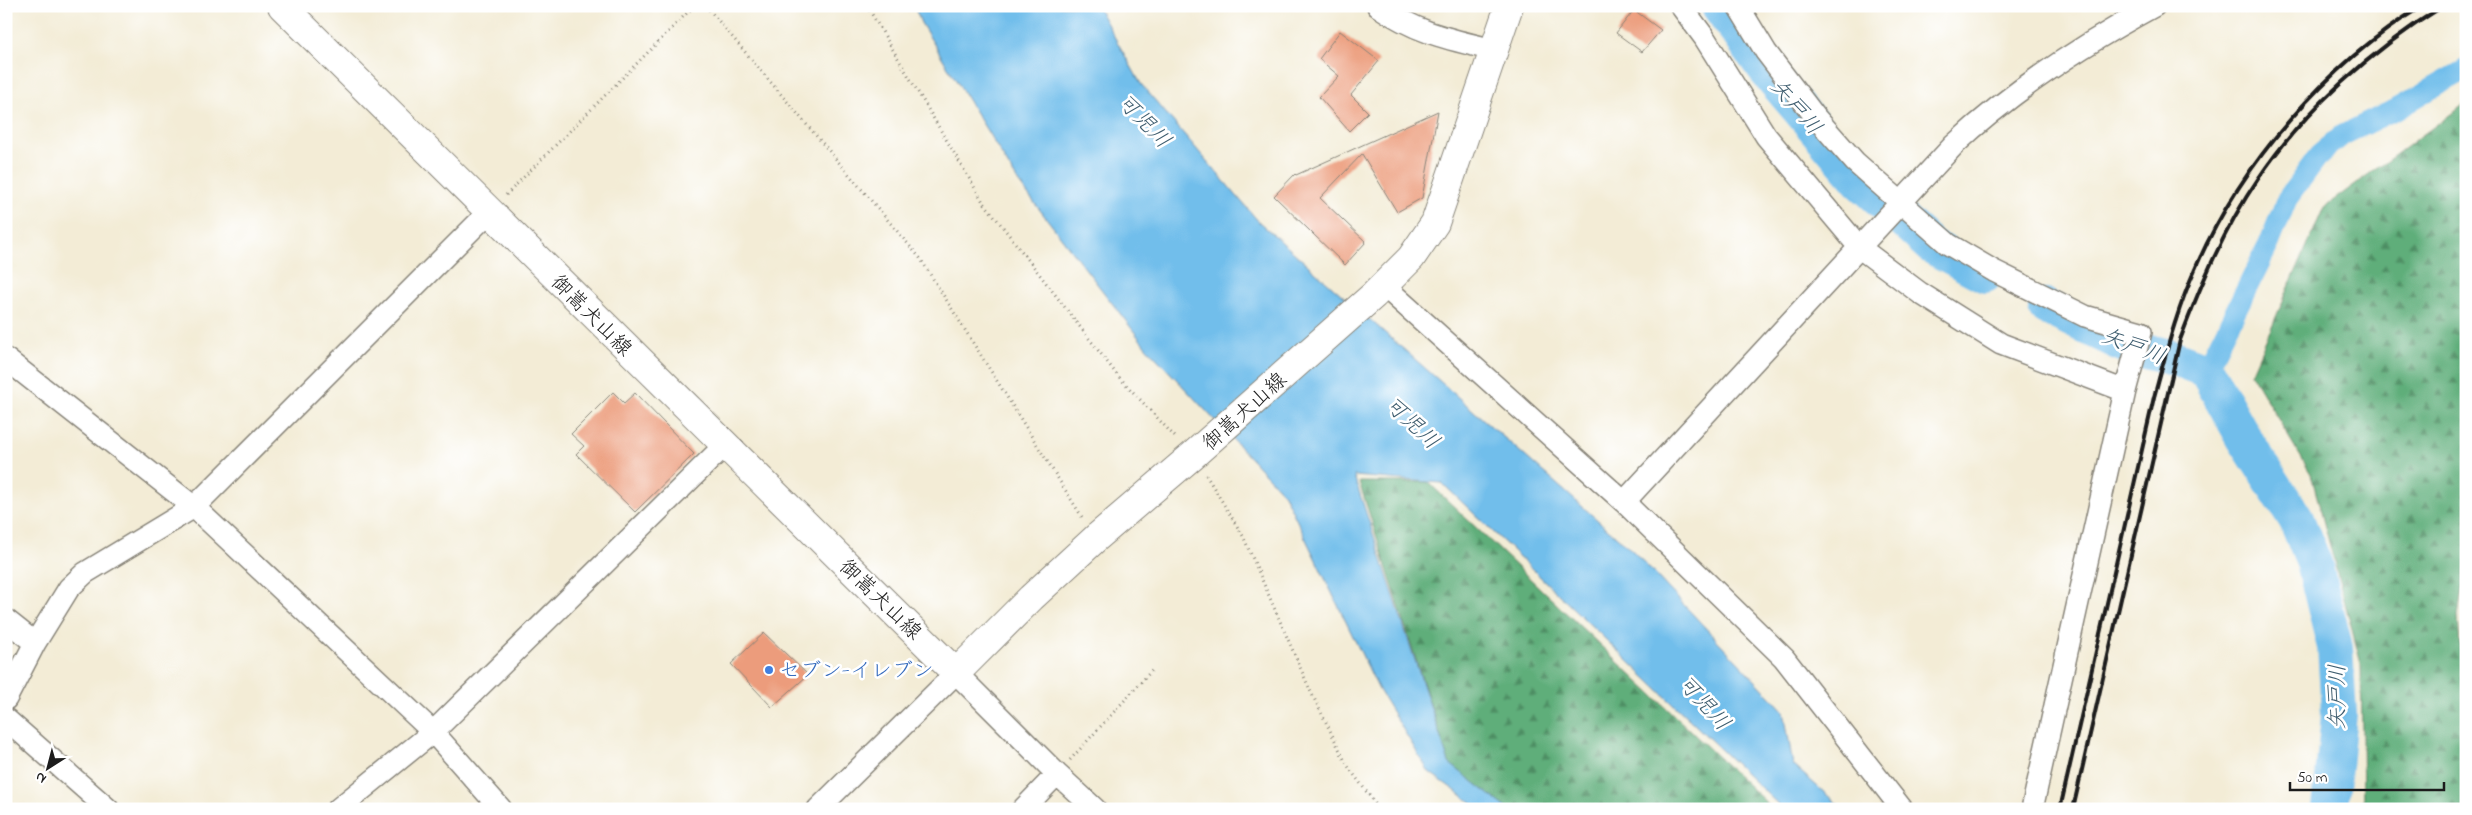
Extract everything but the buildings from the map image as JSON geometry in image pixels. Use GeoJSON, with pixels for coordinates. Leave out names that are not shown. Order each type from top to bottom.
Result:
{"type":"FeatureCollection","features":[{"type":"Feature","properties":{"kind":"main road","name":"御嵩犬山線"},"geometry":{"type":"LineString","coordinates":[[282,6],[724,446],[956,673],[1031,598],[1096,538],[1379,291],[1411,258],[1435,223],[1509,6]]}},
{"type":"Feature","properties":{"kind":"street"},"geometry":{"type":"LineString","coordinates":[[1378,6],[1402,23],[1438,36],[1494,50]]}},
{"type":"Feature","properties":{"kind":"street"},"geometry":{"type":"LineString","coordinates":[[1680,6],[1704,37],[1766,136],[1863,244],[1920,293],[2001,344],[2125,391]]}},
{"type":"Feature","properties":{"kind":"street"},"geometry":{"type":"LineString","coordinates":[[1738,6],[1766,52],[1817,119],[1855,162],[1948,244],[1994,271],[2085,316],[2140,332],[2125,391],[2032,809]]}},
{"type":"Feature","properties":{"kind":"street"},"geometry":{"type":"LineString","coordinates":[[1624,502],[1900,202],[1974,126],[2103,34],[2154,6]]}},
{"type":"Feature","properties":{"kind":"street"},"geometry":{"type":"LineString","coordinates":[[6,699],[35,644],[69,588],[85,573],[194,507],[489,212]]}},
{"type":"Feature","properties":{"kind":"street"},"geometry":{"type":"LineString","coordinates":[[1379,291],[1624,502],[1784,658],[1902,809]]}},
{"type":"Feature","properties":{"kind":"street"},"geometry":{"type":"LineString","coordinates":[[6,359],[194,507],[433,732],[501,809]]}},
{"type":"Feature","properties":{"kind":"street"},"geometry":{"type":"LineString","coordinates":[[338,809],[433,732],[724,446]]}},
{"type":"Feature","properties":{"kind":"street"},"geometry":{"type":"LineString","coordinates":[[6,620],[35,644]]}},
{"type":"Feature","properties":{"kind":"street"},"geometry":{"type":"LineString","coordinates":[[818,809],[956,673],[1057,774],[1095,809]]}},
{"type":"Feature","properties":{"kind":"street"},"geometry":{"type":"LineString","coordinates":[[6,719],[108,809]]}},
{"type":"Feature","properties":{"kind":"street"},"geometry":{"type":"LineString","coordinates":[[1023,809],[1057,774]]}},
{"type":"Feature","properties":{"kind":"path"},"geometry":{"type":"LineString","coordinates":[[489,212],[694,6]]}},
{"type":"Feature","properties":{"kind":"path"},"geometry":{"type":"LineString","coordinates":[[706,6],[920,258],[1096,538]]}},
{"type":"Feature","properties":{"kind":"path"},"geometry":{"type":"LineString","coordinates":[[867,6],[982,200],[1118,376],[1192,456],[1218,492],[1243,536],[1310,690],[1347,765],[1379,809]]}},
{"type":"Feature","properties":{"kind":"path"},"geometry":{"type":"LineString","coordinates":[[1057,774],[1154,668]]}},
{"type":"Feature","properties":{"kind":"green space"},"geometry":{"type":"Polygon","coordinates":[[[2466,103],[2466,562],[2458,617],[2466,743],[2466,809],[2363,809],[2361,664],[2311,474],[2251,374],[2324,207],[2466,103]]]}},
{"type":"Feature","properties":{"kind":"green space"},"geometry":{"type":"Polygon","coordinates":[[[1359,482],[1428,482],[1773,809],[1508,809],[1449,763],[1359,482]]]}},
{"type":"Feature","properties":{"kind":"water","name":"可児川"},"geometry":{"type":"Polygon","coordinates":[[[914,6],[1097,6],[1141,84],[1259,222],[1634,552],[1784,711],[1793,765],[1843,809],[1783,809],[1442,483],[1354,476],[1449,763],[1508,809],[1481,809],[1429,772],[1379,690],[1284,494],[1146,347],[1019,183],[921,23],[914,6]]]}},
{"type":"Feature","properties":{"kind":"waterway","name":"矢戸川"},"geometry":{"type":"LineString","coordinates":[[1719,6],[1764,68],[1860,181],[1931,246],[1985,275]]}},
{"type":"Feature","properties":{"kind":"waterway"},"geometry":{"type":"LineString","coordinates":[[2206,370],[2269,244],[2287,199],[2319,155],[2343,135],[2398,108],[2466,69]]}},
{"type":"Feature","properties":{"kind":"waterway","name":"矢戸川"},"geometry":{"type":"LineString","coordinates":[[2046,307],[2129,347],[2177,359],[2206,370],[2244,438],[2296,519],[2314,563],[2335,647],[2339,714],[2330,809]]}},
{"type":"Feature","properties":{"kind":"railway"},"geometry":{"type":"LineString","coordinates":[[2060,809],[2154,397],[2178,315],[2196,267],[2214,229],[2237,191],[2262,155],[2290,120],[2320,87],[2353,57],[2387,30],[2422,6]]}},
{"type":"Feature","properties":{"kind":"railway"},"geometry":{"type":"LineString","coordinates":[[2073,809],[2180,340],[2214,257],[2234,217],[2258,179],[2296,129],[2341,83],[2365,62],[2443,6]]}},
{"type":"Feature","properties":{"kind":"place","name":"セブン-イレブン"},"geometry":{"type":"Point","coordinates":[769,670]}}]}
